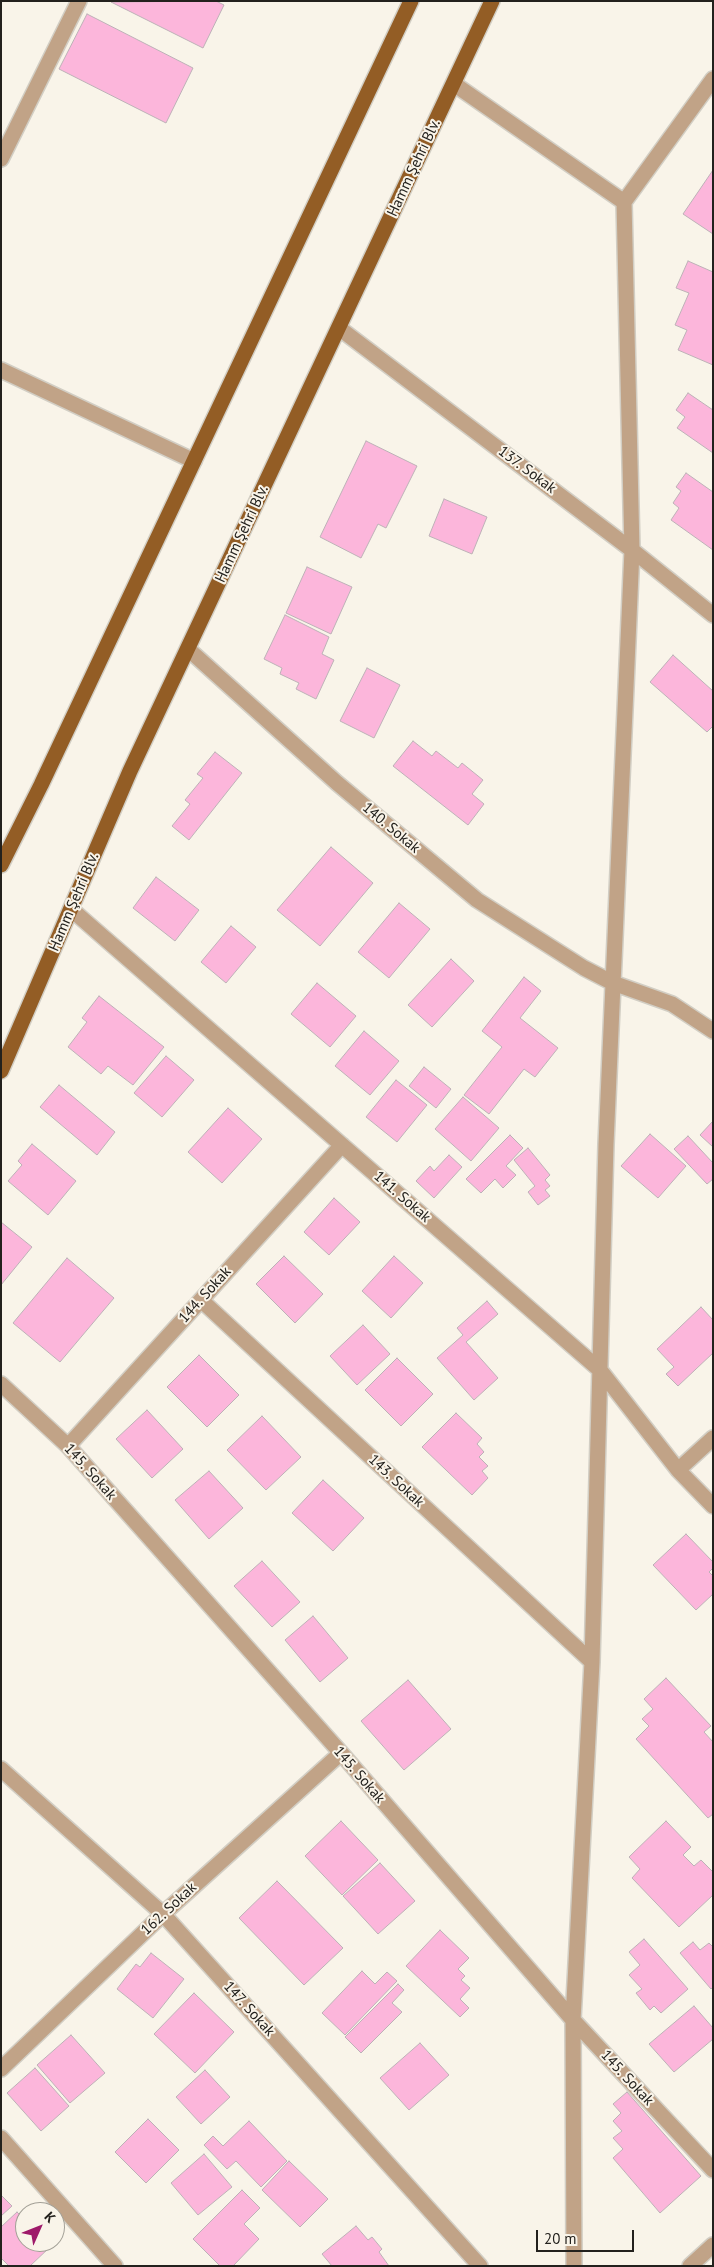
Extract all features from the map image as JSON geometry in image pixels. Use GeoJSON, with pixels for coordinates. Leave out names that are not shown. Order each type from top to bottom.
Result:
{"type":"FeatureCollection","features":[{"type":"Feature","properties":{"kind":"main road"},"geometry":{"type":"LineString","coordinates":[[1,865],[41,785],[410,1]]}},
{"type":"Feature","properties":{"kind":"main road","name":"Hamm Şehri Blv."},"geometry":{"type":"LineString","coordinates":[[1,1071],[130,771],[492,1]]}},
{"type":"Feature","properties":{"kind":"street"},"geometry":{"type":"LineString","coordinates":[[1,160],[79,1]]}},
{"type":"Feature","properties":{"kind":"street"},"geometry":{"type":"LineString","coordinates":[[574,2266],[573,2020],[592,1662],[613,983],[632,550],[624,202],[713,79]]}},
{"type":"Feature","properties":{"kind":"street"},"geometry":{"type":"LineString","coordinates":[[454,84],[624,202]]}},
{"type":"Feature","properties":{"kind":"street","name":"137. Sokak"},"geometry":{"type":"LineString","coordinates":[[339,328],[632,550],[713,615]]}},
{"type":"Feature","properties":{"kind":"street"},"geometry":{"type":"LineString","coordinates":[[1,370],[194,461]]}},
{"type":"Feature","properties":{"kind":"street","name":"140. Sokak"},"geometry":{"type":"LineString","coordinates":[[188,649],[337,782],[477,900],[584,968],[613,983],[672,1004],[713,1031]]}},
{"type":"Feature","properties":{"kind":"street","name":"141. Sokak"},"geometry":{"type":"LineString","coordinates":[[71,909],[600,1370],[678,1470],[713,1506]]}},
{"type":"Feature","properties":{"kind":"street","name":"144. Sokak"},"geometry":{"type":"LineString","coordinates":[[68,1446],[342,1145]]}},
{"type":"Feature","properties":{"kind":"street","name":"143. Sokak"},"geometry":{"type":"LineString","coordinates":[[201,1300],[592,1662]]}},
{"type":"Feature","properties":{"kind":"street","name":"145. Sokak"},"geometry":{"type":"LineString","coordinates":[[1,1384],[68,1446],[341,1753],[573,2020],[713,2170]]}},
{"type":"Feature","properties":{"kind":"street"},"geometry":{"type":"LineString","coordinates":[[678,1470],[713,1438]]}},
{"type":"Feature","properties":{"kind":"street","name":"162. Sokak"},"geometry":{"type":"LineString","coordinates":[[1,2069],[163,1914],[341,1753]]}},
{"type":"Feature","properties":{"kind":"street","name":"147. Sokak"},"geometry":{"type":"LineString","coordinates":[[1,1768],[163,1914],[480,2266]]}},
{"type":"Feature","properties":{"kind":"street"},"geometry":{"type":"LineString","coordinates":[[1,2138],[115,2266]]}},
{"type":"Feature","properties":{"kind":"street"},"geometry":{"type":"LineString","coordinates":[[690,2266],[713,2245]]}},
{"type":"Feature","properties":{"kind":"building"},"geometry":{"type":"Polygon","coordinates":[[[216,1],[224,5],[203,48],[111,2],[216,1]]]}},
{"type":"Feature","properties":{"kind":"building"},"geometry":{"type":"Polygon","coordinates":[[[87,14],[193,68],[166,123],[59,69],[87,14]]]}},
{"type":"Feature","properties":{"kind":"building"},"geometry":{"type":"Polygon","coordinates":[[[713,170],[713,234],[683,214],[713,170]]]}},
{"type":"Feature","properties":{"kind":"building"},"geometry":{"type":"Polygon","coordinates":[[[688,261],[713,272],[713,365],[678,350],[687,330],[675,325],[689,293],[676,288],[688,261]]]}},
{"type":"Feature","properties":{"kind":"building"},"geometry":{"type":"Polygon","coordinates":[[[688,393],[713,410],[713,453],[677,428],[685,417],[676,410],[688,393]]]}},
{"type":"Feature","properties":{"kind":"building"},"geometry":{"type":"Polygon","coordinates":[[[366,441],[417,466],[386,528],[378,524],[361,558],[320,537],[366,441]]]}},
{"type":"Feature","properties":{"kind":"building"},"geometry":{"type":"Polygon","coordinates":[[[686,473],[713,492],[713,550],[671,520],[679,508],[673,503],[681,491],[676,487],[686,473]]]}},
{"type":"Feature","properties":{"kind":"building"},"geometry":{"type":"Polygon","coordinates":[[[444,499],[487,517],[472,554],[429,536],[444,499]]]}},
{"type":"Feature","properties":{"kind":"building"},"geometry":{"type":"Polygon","coordinates":[[[307,567],[352,587],[331,634],[286,613],[307,567]]]}},
{"type":"Feature","properties":{"kind":"building"},"geometry":{"type":"Polygon","coordinates":[[[285,615],[329,637],[322,654],[334,660],[316,699],[296,689],[299,683],[280,674],[282,668],[264,659],[285,615]]]}},
{"type":"Feature","properties":{"kind":"building"},"geometry":{"type":"Polygon","coordinates":[[[673,655],[713,691],[713,726],[707,732],[650,682],[673,655]]]}},
{"type":"Feature","properties":{"kind":"building"},"geometry":{"type":"Polygon","coordinates":[[[367,668],[400,685],[374,738],[340,721],[367,668]]]}},
{"type":"Feature","properties":{"kind":"building"},"geometry":{"type":"Polygon","coordinates":[[[413,741],[432,756],[436,751],[458,768],[462,763],[483,780],[472,794],[484,804],[468,825],[393,766],[413,741]]]}},
{"type":"Feature","properties":{"kind":"building"},"geometry":{"type":"Polygon","coordinates":[[[215,752],[242,773],[189,840],[172,826],[190,804],[185,800],[203,778],[197,774],[215,752]]]}},
{"type":"Feature","properties":{"kind":"building"},"geometry":{"type":"Polygon","coordinates":[[[331,847],[373,883],[320,946],[277,910],[331,847]]]}},
{"type":"Feature","properties":{"kind":"building"},"geometry":{"type":"Polygon","coordinates":[[[156,877],[199,910],[175,941],[133,908],[156,877]]]}},
{"type":"Feature","properties":{"kind":"building"},"geometry":{"type":"Polygon","coordinates":[[[399,903],[430,929],[389,978],[358,952],[399,903]]]}},
{"type":"Feature","properties":{"kind":"building"},"geometry":{"type":"Polygon","coordinates":[[[231,926],[256,947],[226,983],[201,962],[231,926]]]}},
{"type":"Feature","properties":{"kind":"building"},"geometry":{"type":"Polygon","coordinates":[[[451,959],[474,981],[432,1027],[408,1005],[451,959]]]}},
{"type":"Feature","properties":{"kind":"building"},"geometry":{"type":"Polygon","coordinates":[[[524,977],[541,991],[520,1018],[558,1048],[535,1077],[524,1069],[489,1114],[464,1095],[502,1047],[482,1031],[524,977]]]}},
{"type":"Feature","properties":{"kind":"building"},"geometry":{"type":"Polygon","coordinates":[[[317,983],[356,1016],[330,1047],[291,1014],[317,983]]]}},
{"type":"Feature","properties":{"kind":"building"},"geometry":{"type":"Polygon","coordinates":[[[99,996],[164,1047],[133,1085],[108,1066],[101,1074],[68,1047],[87,1022],[82,1018],[99,996]]]}},
{"type":"Feature","properties":{"kind":"building"},"geometry":{"type":"Polygon","coordinates":[[[364,1031],[399,1061],[370,1095],[335,1066],[364,1031]]]}},
{"type":"Feature","properties":{"kind":"building"},"geometry":{"type":"Polygon","coordinates":[[[166,1056],[194,1080],[162,1117],[134,1093],[166,1056]]]}},
{"type":"Feature","properties":{"kind":"building"},"geometry":{"type":"Polygon","coordinates":[[[424,1067],[451,1089],[436,1108],[409,1086],[424,1067]]]}},
{"type":"Feature","properties":{"kind":"building"},"geometry":{"type":"Polygon","coordinates":[[[396,1080],[427,1105],[397,1142],[366,1117],[396,1080]]]}},
{"type":"Feature","properties":{"kind":"building"},"geometry":{"type":"Polygon","coordinates":[[[59,1085],[115,1132],[97,1155],[40,1107],[59,1085]]]}},
{"type":"Feature","properties":{"kind":"building"},"geometry":{"type":"Polygon","coordinates":[[[463,1097],[499,1128],[471,1161],[435,1129],[463,1097]]]}},
{"type":"Feature","properties":{"kind":"building"},"geometry":{"type":"Polygon","coordinates":[[[228,1108],[262,1139],[222,1183],[188,1152],[228,1108]]]}},
{"type":"Feature","properties":{"kind":"building"},"geometry":{"type":"Polygon","coordinates":[[[713,1121],[713,1147],[700,1135],[713,1121]]]}},
{"type":"Feature","properties":{"kind":"building"},"geometry":{"type":"Polygon","coordinates":[[[650,1134],[686,1166],[658,1198],[621,1166],[650,1134]]]}},
{"type":"Feature","properties":{"kind":"building"},"geometry":{"type":"Polygon","coordinates":[[[510,1135],[523,1148],[506,1166],[516,1175],[503,1188],[495,1179],[481,1193],[466,1179],[510,1135]]]}},
{"type":"Feature","properties":{"kind":"building"},"geometry":{"type":"Polygon","coordinates":[[[688,1136],[713,1163],[713,1179],[707,1184],[674,1149],[688,1136]]]}},
{"type":"Feature","properties":{"kind":"building"},"geometry":{"type":"Polygon","coordinates":[[[32,1144],[76,1181],[48,1215],[8,1181],[22,1165],[18,1161],[32,1144]]]}},
{"type":"Feature","properties":{"kind":"building"},"geometry":{"type":"Polygon","coordinates":[[[528,1148],[550,1175],[545,1180],[550,1186],[545,1190],[550,1196],[538,1205],[528,1192],[535,1186],[514,1160],[528,1148]]]}},
{"type":"Feature","properties":{"kind":"building"},"geometry":{"type":"Polygon","coordinates":[[[449,1155],[462,1167],[434,1198],[416,1181],[430,1166],[434,1171],[449,1155]]]}},
{"type":"Feature","properties":{"kind":"building"},"geometry":{"type":"Polygon","coordinates":[[[334,1198],[360,1222],[329,1255],[304,1232],[334,1198]]]}},
{"type":"Feature","properties":{"kind":"building"},"geometry":{"type":"Polygon","coordinates":[[[1,1222],[32,1247],[1,1285],[1,1222]]]}},
{"type":"Feature","properties":{"kind":"building"},"geometry":{"type":"Polygon","coordinates":[[[284,1256],[323,1294],[295,1323],[256,1284],[284,1256]]]}},
{"type":"Feature","properties":{"kind":"building"},"geometry":{"type":"Polygon","coordinates":[[[394,1256],[423,1283],[391,1318],[362,1291],[394,1256]]]}},
{"type":"Feature","properties":{"kind":"building"},"geometry":{"type":"Polygon","coordinates":[[[67,1258],[114,1298],[60,1362],[13,1323],[67,1258]]]}},
{"type":"Feature","properties":{"kind":"building"},"geometry":{"type":"Polygon","coordinates":[[[487,1301],[498,1314],[466,1342],[498,1378],[474,1400],[437,1358],[463,1335],[457,1328],[487,1301]]]}},
{"type":"Feature","properties":{"kind":"building"},"geometry":{"type":"Polygon","coordinates":[[[701,1307],[713,1320],[713,1353],[678,1386],[666,1374],[674,1367],[657,1349],[701,1307]]]}},
{"type":"Feature","properties":{"kind":"building"},"geometry":{"type":"Polygon","coordinates":[[[363,1325],[390,1354],[357,1385],[330,1356],[363,1325]]]}},
{"type":"Feature","properties":{"kind":"building"},"geometry":{"type":"Polygon","coordinates":[[[199,1355],[239,1395],[207,1427],[167,1387],[199,1355]]]}},
{"type":"Feature","properties":{"kind":"building"},"geometry":{"type":"Polygon","coordinates":[[[397,1358],[433,1394],[401,1426],[365,1390],[397,1358]]]}},
{"type":"Feature","properties":{"kind":"building"},"geometry":{"type":"Polygon","coordinates":[[[147,1410],[183,1449],[152,1478],[116,1439],[147,1410]]]}},
{"type":"Feature","properties":{"kind":"building"},"geometry":{"type":"Polygon","coordinates":[[[456,1413],[482,1438],[477,1444],[484,1452],[479,1457],[488,1466],[482,1471],[488,1478],[472,1495],[422,1447],[456,1413]]]}},
{"type":"Feature","properties":{"kind":"building"},"geometry":{"type":"Polygon","coordinates":[[[262,1416],[301,1457],[266,1490],[227,1450],[262,1416]]]}},
{"type":"Feature","properties":{"kind":"building"},"geometry":{"type":"Polygon","coordinates":[[[209,1471],[243,1508],[209,1539],[175,1500],[209,1471]]]}},
{"type":"Feature","properties":{"kind":"building"},"geometry":{"type":"Polygon","coordinates":[[[323,1480],[364,1518],[333,1551],[292,1513],[323,1480]]]}},
{"type":"Feature","properties":{"kind":"building"},"geometry":{"type":"Polygon","coordinates":[[[686,1534],[713,1562],[713,1568],[709,1572],[713,1576],[713,1594],[696,1610],[653,1565],[686,1534]]]}},
{"type":"Feature","properties":{"kind":"building"},"geometry":{"type":"Polygon","coordinates":[[[262,1561],[300,1602],[272,1627],[234,1586],[262,1561]]]}},
{"type":"Feature","properties":{"kind":"building"},"geometry":{"type":"Polygon","coordinates":[[[313,1616],[348,1658],[320,1682],[285,1640],[313,1616]]]}},
{"type":"Feature","properties":{"kind":"building"},"geometry":{"type":"Polygon","coordinates":[[[666,1678],[711,1726],[704,1732],[713,1742],[713,1814],[708,1818],[636,1739],[649,1726],[642,1719],[653,1709],[644,1699],[666,1678]]]}},
{"type":"Feature","properties":{"kind":"building"},"geometry":{"type":"Polygon","coordinates":[[[408,1680],[451,1729],[404,1770],[361,1721],[408,1680]]]}},
{"type":"Feature","properties":{"kind":"building"},"geometry":{"type":"Polygon","coordinates":[[[341,1821],[378,1860],[342,1895],[305,1856],[341,1821]]]}},
{"type":"Feature","properties":{"kind":"building"},"geometry":{"type":"Polygon","coordinates":[[[666,1821],[691,1847],[683,1855],[694,1866],[701,1860],[713,1872],[713,1895],[679,1927],[632,1878],[640,1869],[629,1857],[666,1821]]]}},
{"type":"Feature","properties":{"kind":"building"},"geometry":{"type":"Polygon","coordinates":[[[380,1863],[415,1901],[378,1934],[343,1896],[380,1863]]]}},
{"type":"Feature","properties":{"kind":"building"},"geometry":{"type":"Polygon","coordinates":[[[277,1881],[343,1948],[304,1985],[239,1918],[277,1881]]]}},
{"type":"Feature","properties":{"kind":"building"},"geometry":{"type":"Polygon","coordinates":[[[440,1930],[469,1958],[458,1969],[465,1976],[461,1980],[470,1988],[460,1999],[469,2008],[460,2017],[406,1966],[440,1930]]]}},
{"type":"Feature","properties":{"kind":"building"},"geometry":{"type":"Polygon","coordinates":[[[644,1939],[688,1989],[661,2013],[654,2006],[650,2010],[636,1993],[642,1989],[629,1975],[640,1965],[629,1952],[644,1939]]]}},
{"type":"Feature","properties":{"kind":"building"},"geometry":{"type":"Polygon","coordinates":[[[693,1942],[700,1950],[709,1943],[713,1947],[713,1987],[711,1989],[680,1953],[693,1942]]]}},
{"type":"Feature","properties":{"kind":"building"},"geometry":{"type":"Polygon","coordinates":[[[151,1953],[184,1979],[153,2018],[117,1989],[136,1964],[140,1967],[151,1953]]]}},
{"type":"Feature","properties":{"kind":"building"},"geometry":{"type":"Polygon","coordinates":[[[362,1971],[375,1984],[387,1972],[397,1981],[345,2035],[322,2013],[362,1971]]]}},
{"type":"Feature","properties":{"kind":"building"},"geometry":{"type":"Polygon","coordinates":[[[398,1984],[404,1990],[392,2003],[402,2012],[361,2053],[345,2037],[398,1984]]]}},
{"type":"Feature","properties":{"kind":"building"},"geometry":{"type":"Polygon","coordinates":[[[194,1993],[234,2032],[195,2073],[154,2034],[194,1993]]]}},
{"type":"Feature","properties":{"kind":"building"},"geometry":{"type":"Polygon","coordinates":[[[694,2006],[713,2028],[713,2039],[674,2072],[649,2044],[694,2006]]]}},
{"type":"Feature","properties":{"kind":"building"},"geometry":{"type":"Polygon","coordinates":[[[71,2035],[105,2073],[70,2103],[37,2065],[71,2035]]]}},
{"type":"Feature","properties":{"kind":"building"},"geometry":{"type":"Polygon","coordinates":[[[420,2043],[449,2075],[409,2110],[380,2078],[420,2043]]]}},
{"type":"Feature","properties":{"kind":"building"},"geometry":{"type":"Polygon","coordinates":[[[35,2068],[69,2106],[41,2131],[7,2093],[35,2068]]]}},
{"type":"Feature","properties":{"kind":"building"},"geometry":{"type":"Polygon","coordinates":[[[205,2070],[230,2097],[201,2124],[176,2097],[205,2070]]]}},
{"type":"Feature","properties":{"kind":"building"},"geometry":{"type":"Polygon","coordinates":[[[627,2092],[701,2176],[660,2213],[613,2158],[623,2149],[613,2138],[622,2131],[613,2121],[621,2113],[613,2104],[627,2092]]]}},
{"type":"Feature","properties":{"kind":"building"},"geometry":{"type":"Polygon","coordinates":[[[148,2119],[179,2150],[146,2183],[115,2152],[148,2119]]]}},
{"type":"Feature","properties":{"kind":"building"},"geometry":{"type":"Polygon","coordinates":[[[249,2121],[287,2161],[261,2187],[236,2161],[227,2169],[204,2145],[213,2136],[223,2146],[249,2121]]]}},
{"type":"Feature","properties":{"kind":"building"},"geometry":{"type":"Polygon","coordinates":[[[204,2154],[232,2187],[198,2215],[171,2183],[204,2154]]]}},
{"type":"Feature","properties":{"kind":"building"},"geometry":{"type":"Polygon","coordinates":[[[289,2161],[328,2199],[300,2227],[262,2190],[289,2161]]]}},
{"type":"Feature","properties":{"kind":"building"},"geometry":{"type":"Polygon","coordinates":[[[242,2190],[260,2208],[244,2224],[259,2239],[233,2266],[220,2266],[193,2239],[242,2190]]]}},
{"type":"Feature","properties":{"kind":"building"},"geometry":{"type":"Polygon","coordinates":[[[1,2195],[12,2206],[1,2216],[1,2195]]]}},
{"type":"Feature","properties":{"kind":"building"},"geometry":{"type":"Polygon","coordinates":[[[15,2214],[15,2252],[45,2252],[30,2266],[9,2266],[1,2258],[1,2227],[15,2214]]]}},
{"type":"Feature","properties":{"kind":"building"},"geometry":{"type":"Polygon","coordinates":[[[356,2226],[368,2240],[372,2237],[382,2249],[379,2252],[389,2266],[332,2266],[322,2254],[356,2226]]]}}]}
